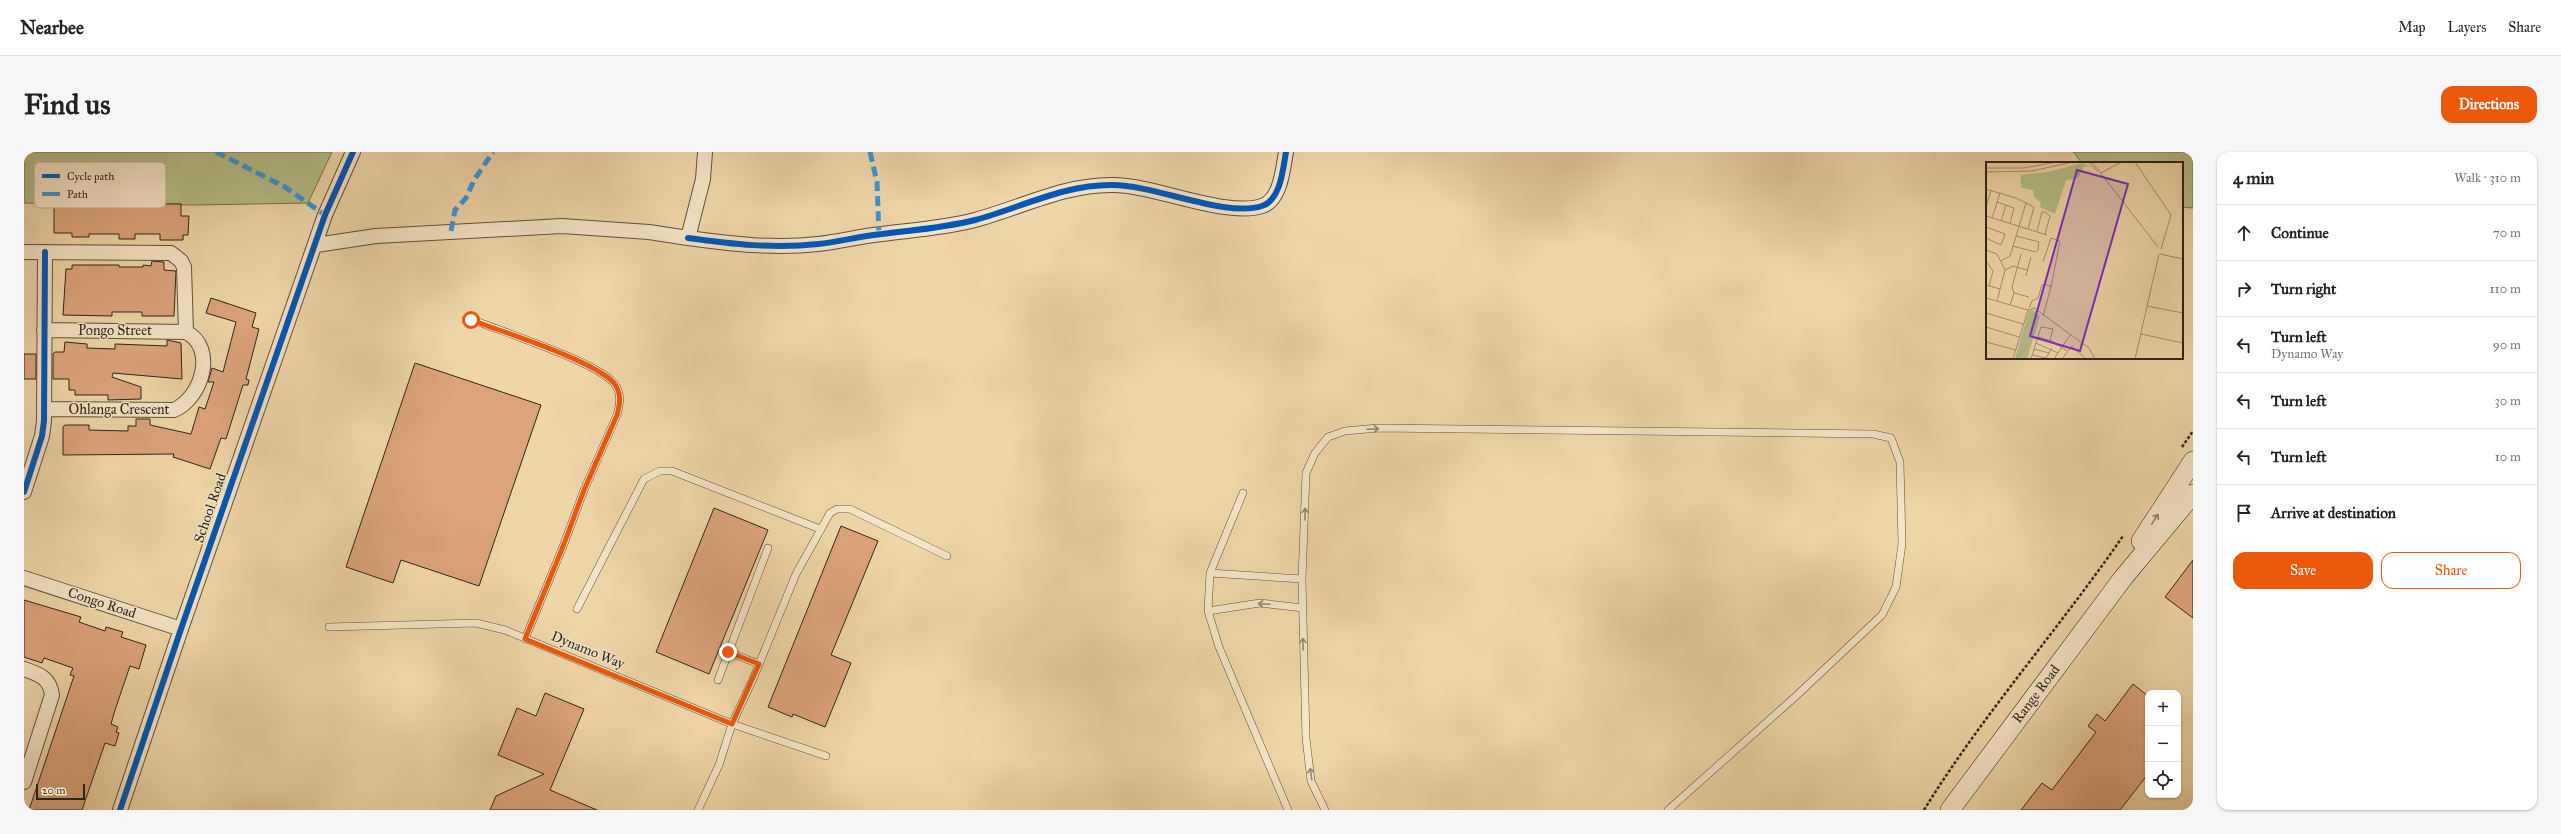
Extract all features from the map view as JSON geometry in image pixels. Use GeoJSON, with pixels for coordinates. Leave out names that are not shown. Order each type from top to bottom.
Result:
{"type":"FeatureCollection","features":[{"type":"Feature","properties":{"kind":"main road","name":"Range Road"},"geometry":{"type":"LineString","coordinates":[[2123,578],[2132,555],[2187,456]]}},
{"type":"Feature","properties":{"kind":"main road","name":"Range Road"},"geometry":{"type":"LineString","coordinates":[[1950,810],[2123,578],[2187,505],[2193,494]]}},
{"type":"Feature","properties":{"kind":"street","name":"School Road"},"geometry":{"type":"LineString","coordinates":[[120,810],[181,628],[325,215],[353,152]]}},
{"type":"Feature","properties":{"kind":"street"},"geometry":{"type":"LineString","coordinates":[[688,238],[703,179],[705,152]]}},
{"type":"Feature","properties":{"kind":"street"},"geometry":{"type":"LineString","coordinates":[[316,244],[376,236],[562,226],[648,232],[688,238],[773,246],[816,245],[949,226],[1075,189],[1105,185],[1141,187],[1206,204],[1257,207],[1269,203],[1273,198],[1283,172],[1286,152]]}},
{"type":"Feature","properties":{"kind":"street"},"geometry":{"type":"LineString","coordinates":[[24,252],[171,253],[181,261],[184,267],[186,332]]}},
{"type":"Feature","properties":{"kind":"street"},"geometry":{"type":"LineString","coordinates":[[24,492],[42,436],[45,409],[45,252]]}},
{"type":"Feature","properties":{"kind":"street","name":"Pongo Street"},"geometry":{"type":"LineString","coordinates":[[44,330],[186,332]]}},
{"type":"Feature","properties":{"kind":"street","name":"Ohlanga Crescent"},"geometry":{"type":"LineString","coordinates":[[45,409],[174,410],[184,406],[192,398],[198,385],[204,360],[199,342],[186,332]]}},
{"type":"Feature","properties":{"kind":"street","name":"Congo Road"},"geometry":{"type":"LineString","coordinates":[[24,578],[181,628]]}},
{"type":"Feature","properties":{"kind":"street"},"geometry":{"type":"LineString","coordinates":[[24,669],[41,675],[49,684],[52,701],[24,782]]}},
{"type":"Feature","properties":{"kind":"lane"},"geometry":{"type":"LineString","coordinates":[[471,320],[579,361],[608,377],[615,385],[621,403],[584,490],[564,544],[525,639]]}},
{"type":"Feature","properties":{"kind":"lane"},"geometry":{"type":"LineString","coordinates":[[1325,810],[1311,780],[1306,738],[1302,579],[1306,474],[1314,452],[1328,437],[1345,431],[1386,428],[1873,434],[1890,438],[1900,462],[1902,544],[1896,587],[1882,616],[1795,697],[1668,810]]}},
{"type":"Feature","properties":{"kind":"lane"},"geometry":{"type":"LineString","coordinates":[[577,609],[631,500],[644,479],[652,473],[672,471],[820,529]]}},
{"type":"Feature","properties":{"kind":"lane"},"geometry":{"type":"LineString","coordinates":[[1243,493],[1210,573],[1208,611],[1219,646],[1288,810]]}},
{"type":"Feature","properties":{"kind":"lane"},"geometry":{"type":"LineString","coordinates":[[698,810],[719,766],[732,724],[759,664],[796,574],[830,513],[838,509],[850,509],[947,556]]}},
{"type":"Feature","properties":{"kind":"lane"},"geometry":{"type":"LineString","coordinates":[[718,680],[768,548]]}},
{"type":"Feature","properties":{"kind":"lane"},"geometry":{"type":"LineString","coordinates":[[1210,573],[1302,579]]}},
{"type":"Feature","properties":{"kind":"lane"},"geometry":{"type":"LineString","coordinates":[[1208,611],[1260,603],[1303,608]]}},
{"type":"Feature","properties":{"kind":"lane","name":"Dynamo Way"},"geometry":{"type":"LineString","coordinates":[[329,627],[476,623],[525,639],[732,724],[826,756]]}},
{"type":"Feature","properties":{"kind":"lane"},"geometry":{"type":"LineString","coordinates":[[728,652],[759,664]]}},
{"type":"Feature","properties":{"kind":"path"},"geometry":{"type":"LineString","coordinates":[[2187,456],[2193,431]]}},
{"type":"Feature","properties":{"kind":"path"},"geometry":{"type":"LineString","coordinates":[[1924,810],[1952,764],[2035,657],[2128,530]]}},
{"type":"Feature","properties":{"kind":"green space"},"geometry":{"type":"Polygon","coordinates":[[[24,152],[332,152],[308,203],[166,205],[166,162],[34,162],[34,203],[24,203],[24,152]]]}},
{"type":"Feature","properties":{"kind":"green space"},"geometry":{"type":"Polygon","coordinates":[[[2073,152],[2193,152],[2193,208],[2183,207],[2183,162],[2081,162],[2073,152]]]}},
{"type":"Feature","properties":{"kind":"building"},"geometry":{"type":"Polygon","coordinates":[[[166,204],[181,204],[181,216],[189,216],[188,235],[183,235],[183,240],[160,240],[160,234],[135,234],[135,239],[119,239],[119,234],[89,234],[89,237],[72,237],[72,233],[54,233],[54,208],[166,208],[166,204]]]}},
{"type":"Feature","properties":{"kind":"building"},"geometry":{"type":"Polygon","coordinates":[[[152,261],[164,262],[164,270],[176,271],[174,316],[142,316],[142,312],[112,312],[112,316],[63,315],[66,269],[72,269],[72,265],[119,265],[119,267],[143,267],[143,265],[151,266],[152,261]]]}},
{"type":"Feature","properties":{"kind":"building"},"geometry":{"type":"Polygon","coordinates":[[[211,298],[256,313],[252,327],[259,329],[246,379],[249,380],[248,385],[243,385],[226,439],[221,438],[210,469],[173,457],[174,454],[63,455],[63,427],[65,425],[89,425],[89,430],[128,431],[128,426],[136,426],[136,419],[150,419],[150,425],[191,434],[199,407],[205,409],[214,382],[208,382],[212,368],[223,372],[236,322],[206,313],[211,298]]]}},
{"type":"Feature","properties":{"kind":"building"},"geometry":{"type":"Polygon","coordinates":[[[167,340],[181,343],[182,379],[113,373],[112,377],[141,387],[141,399],[108,400],[108,395],[75,395],[75,390],[69,390],[69,379],[53,379],[53,354],[55,352],[64,352],[65,342],[87,344],[87,348],[115,349],[115,344],[167,346],[167,340]]]}},
{"type":"Feature","properties":{"kind":"building"},"geometry":{"type":"Polygon","coordinates":[[[24,354],[36,354],[36,379],[24,379],[24,354]]]}},
{"type":"Feature","properties":{"kind":"building"},"geometry":{"type":"Polygon","coordinates":[[[415,363],[541,405],[479,586],[401,560],[393,583],[346,567],[415,363]]]}},
{"type":"Feature","properties":{"kind":"building"},"geometry":{"type":"Polygon","coordinates":[[[714,508],[768,530],[709,674],[656,652],[714,508]]]}},
{"type":"Feature","properties":{"kind":"building"},"geometry":{"type":"Polygon","coordinates":[[[841,526],[878,541],[831,655],[851,663],[825,727],[793,714],[792,717],[768,707],[841,526]]]}},
{"type":"Feature","properties":{"kind":"building"},"geometry":{"type":"Polygon","coordinates":[[[2193,560],[2193,618],[2165,597],[2193,560]]]}},
{"type":"Feature","properties":{"kind":"building"},"geometry":{"type":"Polygon","coordinates":[[[24,600],[81,617],[79,622],[105,631],[106,627],[123,632],[121,637],[146,645],[139,669],[130,666],[115,710],[111,724],[118,727],[116,732],[119,733],[115,746],[105,743],[82,810],[29,810],[74,676],[70,675],[73,668],[44,658],[42,663],[24,657],[24,600]]]}},
{"type":"Feature","properties":{"kind":"building"},"geometry":{"type":"Polygon","coordinates":[[[2133,684],[2145,694],[2145,778],[2120,810],[2021,810],[2042,783],[2052,790],[2096,732],[2088,726],[2097,714],[2105,721],[2133,684]]]}},
{"type":"Feature","properties":{"kind":"building"},"geometry":{"type":"Polygon","coordinates":[[[545,693],[584,709],[550,790],[597,810],[490,810],[496,796],[544,774],[498,755],[517,708],[536,716],[545,693]]]}},
{"type":"Feature","properties":{"kind":"marked path"},"geometry":{"type":"LineString","coordinates":[[216,152],[285,187],[325,215]]}},
{"type":"Feature","properties":{"kind":"marked path"},"geometry":{"type":"LineString","coordinates":[[451,231],[455,210],[466,198],[474,180],[493,152]]}},
{"type":"Feature","properties":{"kind":"marked path"},"geometry":{"type":"LineString","coordinates":[[870,152],[877,182],[879,234]]}},
{"type":"Feature","properties":{"kind":"cycle path"},"geometry":{"type":"LineString","coordinates":[[120,810],[181,629],[325,215],[353,152]]}},
{"type":"Feature","properties":{"kind":"cycle path"},"geometry":{"type":"LineString","coordinates":[[688,238],[769,246],[826,243],[963,223],[992,215],[1060,192],[1078,188],[1113,185],[1130,186],[1210,205],[1247,209],[1262,206],[1268,203],[1273,197],[1280,183],[1286,152]]}},
{"type":"Feature","properties":{"kind":"cycle path"},"geometry":{"type":"LineString","coordinates":[[24,492],[42,436],[44,421],[45,252]]}},
{"type":"Feature","properties":{"kind":"route"},"geometry":{"type":"LineString","coordinates":[[471,320],[579,361],[608,377],[615,385],[621,403],[584,490],[564,544],[525,639],[626,679],[732,724],[759,664],[728,652]]}}]}
